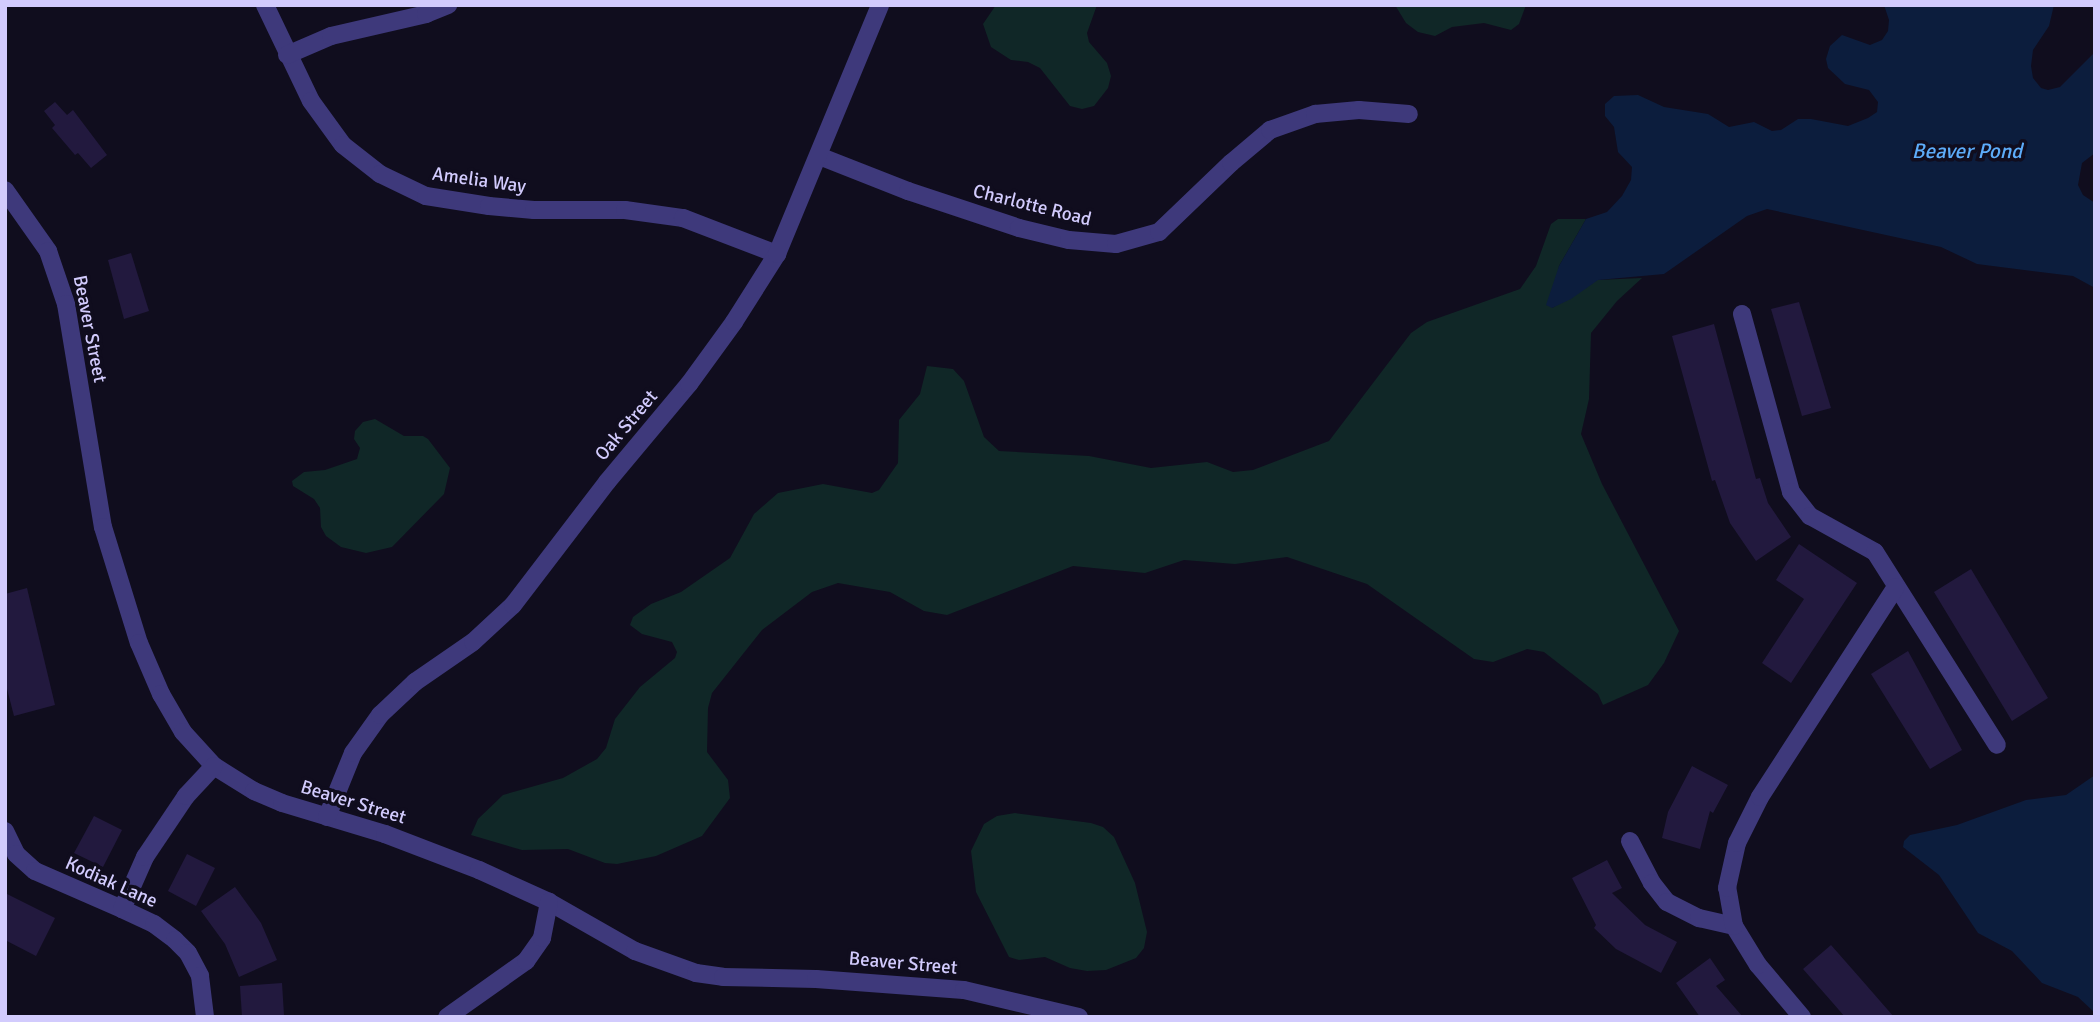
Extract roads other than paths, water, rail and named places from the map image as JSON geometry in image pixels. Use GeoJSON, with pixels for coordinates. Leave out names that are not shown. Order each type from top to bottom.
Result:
{"type":"FeatureCollection","features":[{"type":"Feature","properties":{"kind":"street","name":"Amelia Way"},"geometry":{"type":"LineString","coordinates":[[265,5],[311,101],[343,145],[380,174],[426,196],[489,206],[534,210],[625,210],[684,218],[777,254]]}},
{"type":"Feature","properties":{"kind":"street"},"geometry":{"type":"LineString","coordinates":[[287,55],[331,36],[426,14],[449,5]]}},
{"type":"Feature","properties":{"kind":"street","name":"Oak Street"},"geometry":{"type":"LineString","coordinates":[[327,817],[353,753],[380,715],[415,682],[473,642],[513,605],[607,482],[689,384],[777,254],[880,5]]}},
{"type":"Feature","properties":{"kind":"street","name":"Charlotte Road"},"geometry":{"type":"LineString","coordinates":[[819,156],[994,221],[1069,240],[1116,244],[1159,232],[1270,130],[1315,114],[1359,110],[1409,114]]}},
{"type":"Feature","properties":{"kind":"street","name":"Beaver Street"},"geometry":{"type":"LineString","coordinates":[[5,190],[48,251],[66,304],[103,527],[139,643],[172,714],[183,732],[214,766],[254,791],[433,851],[549,902],[635,951],[696,973],[723,978],[816,978],[964,990],[1079,1017]]}},
{"type":"Feature","properties":{"kind":"street"},"geometry":{"type":"LineString","coordinates":[[1742,314],[1791,492],[1810,516],[1875,552],[1997,745]]}},
{"type":"Feature","properties":{"kind":"street"},"geometry":{"type":"LineString","coordinates":[[1802,1017],[1758,965],[1734,926],[1727,888],[1737,843],[1760,797],[1896,587]]}},
{"type":"Feature","properties":{"kind":"street"},"geometry":{"type":"LineString","coordinates":[[122,909],[145,857],[186,796],[214,766]]}},
{"type":"Feature","properties":{"kind":"street","name":"Kodiak Lane"},"geometry":{"type":"LineString","coordinates":[[5,831],[16,854],[34,871],[154,924],[188,953],[200,976],[205,1017]]}},
{"type":"Feature","properties":{"kind":"street"},"geometry":{"type":"LineString","coordinates":[[1630,841],[1652,883],[1667,902],[1699,918],[1734,926]]}},
{"type":"Feature","properties":{"kind":"street"},"geometry":{"type":"LineString","coordinates":[[447,1017],[526,961],[542,937],[549,902]]}},
{"type":"Feature","properties":{"kind":"water","name":"Beaver Pond"},"geometry":{"type":"Polygon","coordinates":[[[1884,5],[2054,5],[2049,26],[2033,50],[2031,66],[2033,78],[2041,88],[2048,90],[2060,87],[2095,52],[2095,153],[2082,163],[2078,185],[2083,195],[2095,203],[2095,288],[2073,276],[1977,264],[1941,247],[1767,209],[1747,216],[1664,274],[1598,280],[1571,299],[1552,308],[1546,305],[1559,266],[1586,219],[1607,212],[1622,196],[1631,180],[1632,167],[1618,152],[1614,127],[1605,116],[1605,104],[1614,96],[1638,95],[1664,107],[1708,114],[1729,127],[1754,122],[1772,131],[1781,130],[1798,119],[1848,126],[1877,112],[1878,102],[1869,90],[1845,84],[1828,68],[1826,59],[1830,46],[1842,35],[1870,45],[1882,40],[1888,31],[1889,20],[1884,5]]]}},
{"type":"Feature","properties":{"kind":"water"},"geometry":{"type":"Polygon","coordinates":[[[2095,775],[2095,1013],[2078,997],[2042,983],[2012,951],[1978,933],[1939,875],[1903,847],[1904,841],[1910,835],[1957,825],[2026,800],[2066,795],[2095,775]]]}}]}
